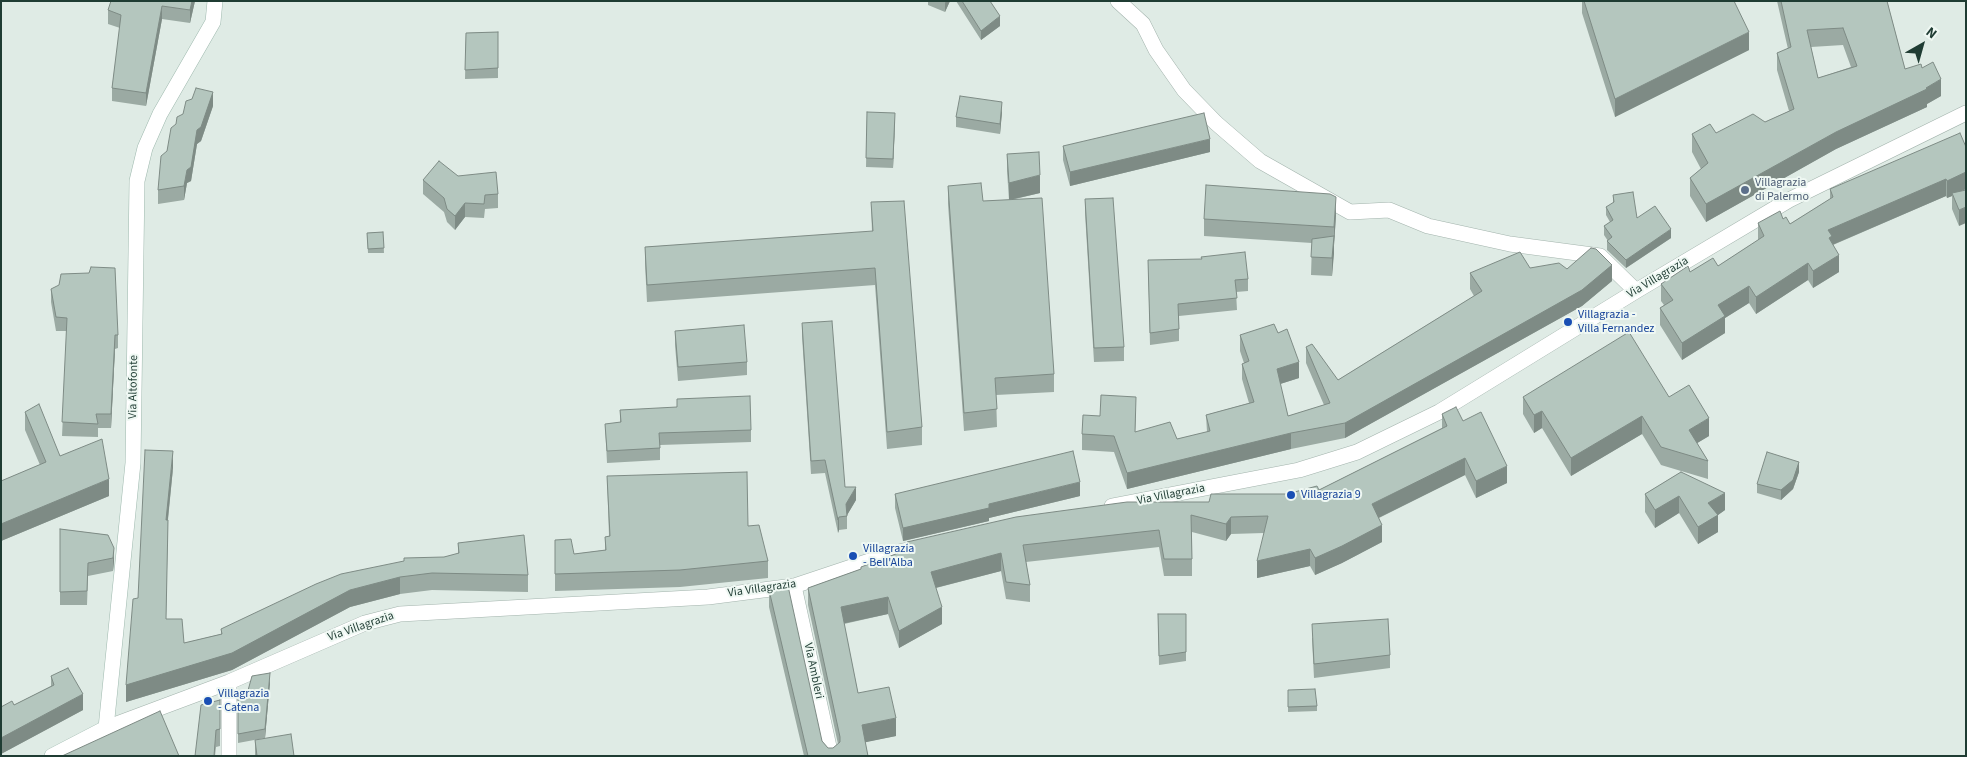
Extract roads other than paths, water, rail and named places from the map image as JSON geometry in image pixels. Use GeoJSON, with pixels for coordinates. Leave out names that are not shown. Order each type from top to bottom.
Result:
{"type":"FeatureCollection","features":[{"type":"Feature","properties":{"kind":"street","name":"Via Altofonte"},"geometry":{"type":"LineString","coordinates":[[106,728],[133,463],[137,181],[145,148],[160,114],[213,22],[215,1]]}},
{"type":"Feature","properties":{"kind":"street"},"geometry":{"type":"LineString","coordinates":[[1118,1],[1143,24],[1156,50],[1184,90],[1216,123],[1260,161],[1350,212],[1389,210],[1428,226],[1510,244],[1600,256],[1636,291]]}},
{"type":"Feature","properties":{"kind":"street","name":"Via Villagrazia"},"geometry":{"type":"LineString","coordinates":[[1097,509],[1299,470],[1356,452],[1440,412],[1636,291],[1789,200],[1966,113]]}},
{"type":"Feature","properties":{"kind":"street","name":"Via Villagrazia"},"geometry":{"type":"LineString","coordinates":[[106,728],[229,682],[365,623],[400,614],[708,597],[794,586],[890,554],[936,543]]}},
{"type":"Feature","properties":{"kind":"street","name":"Via Ambleri"},"geometry":{"type":"LineString","coordinates":[[794,586],[831,756]]}},
{"type":"Feature","properties":{"kind":"street"},"geometry":{"type":"LineString","coordinates":[[229,682],[229,756]]}},
{"type":"Feature","properties":{"kind":"street"},"geometry":{"type":"LineString","coordinates":[[52,756],[106,728]]}},
{"type":"Feature","properties":{"kind":"place","name":"Villagrazia di Palermo"},"geometry":{"type":"Point","coordinates":[1745,190]}},
{"type":"Feature","properties":{"kind":"place","name":"Villagrazia - Villa Fernandez"},"geometry":{"type":"Point","coordinates":[1568,322]}},
{"type":"Feature","properties":{"kind":"place","name":"Villagrazia 9"},"geometry":{"type":"Point","coordinates":[1291,495]}},
{"type":"Feature","properties":{"kind":"place","name":"Villagrazia - Bell'Alba"},"geometry":{"type":"Point","coordinates":[853,556]}},
{"type":"Feature","properties":{"kind":"place","name":"Villagrazia - Catena"},"geometry":{"type":"Point","coordinates":[208,701]}}]}
